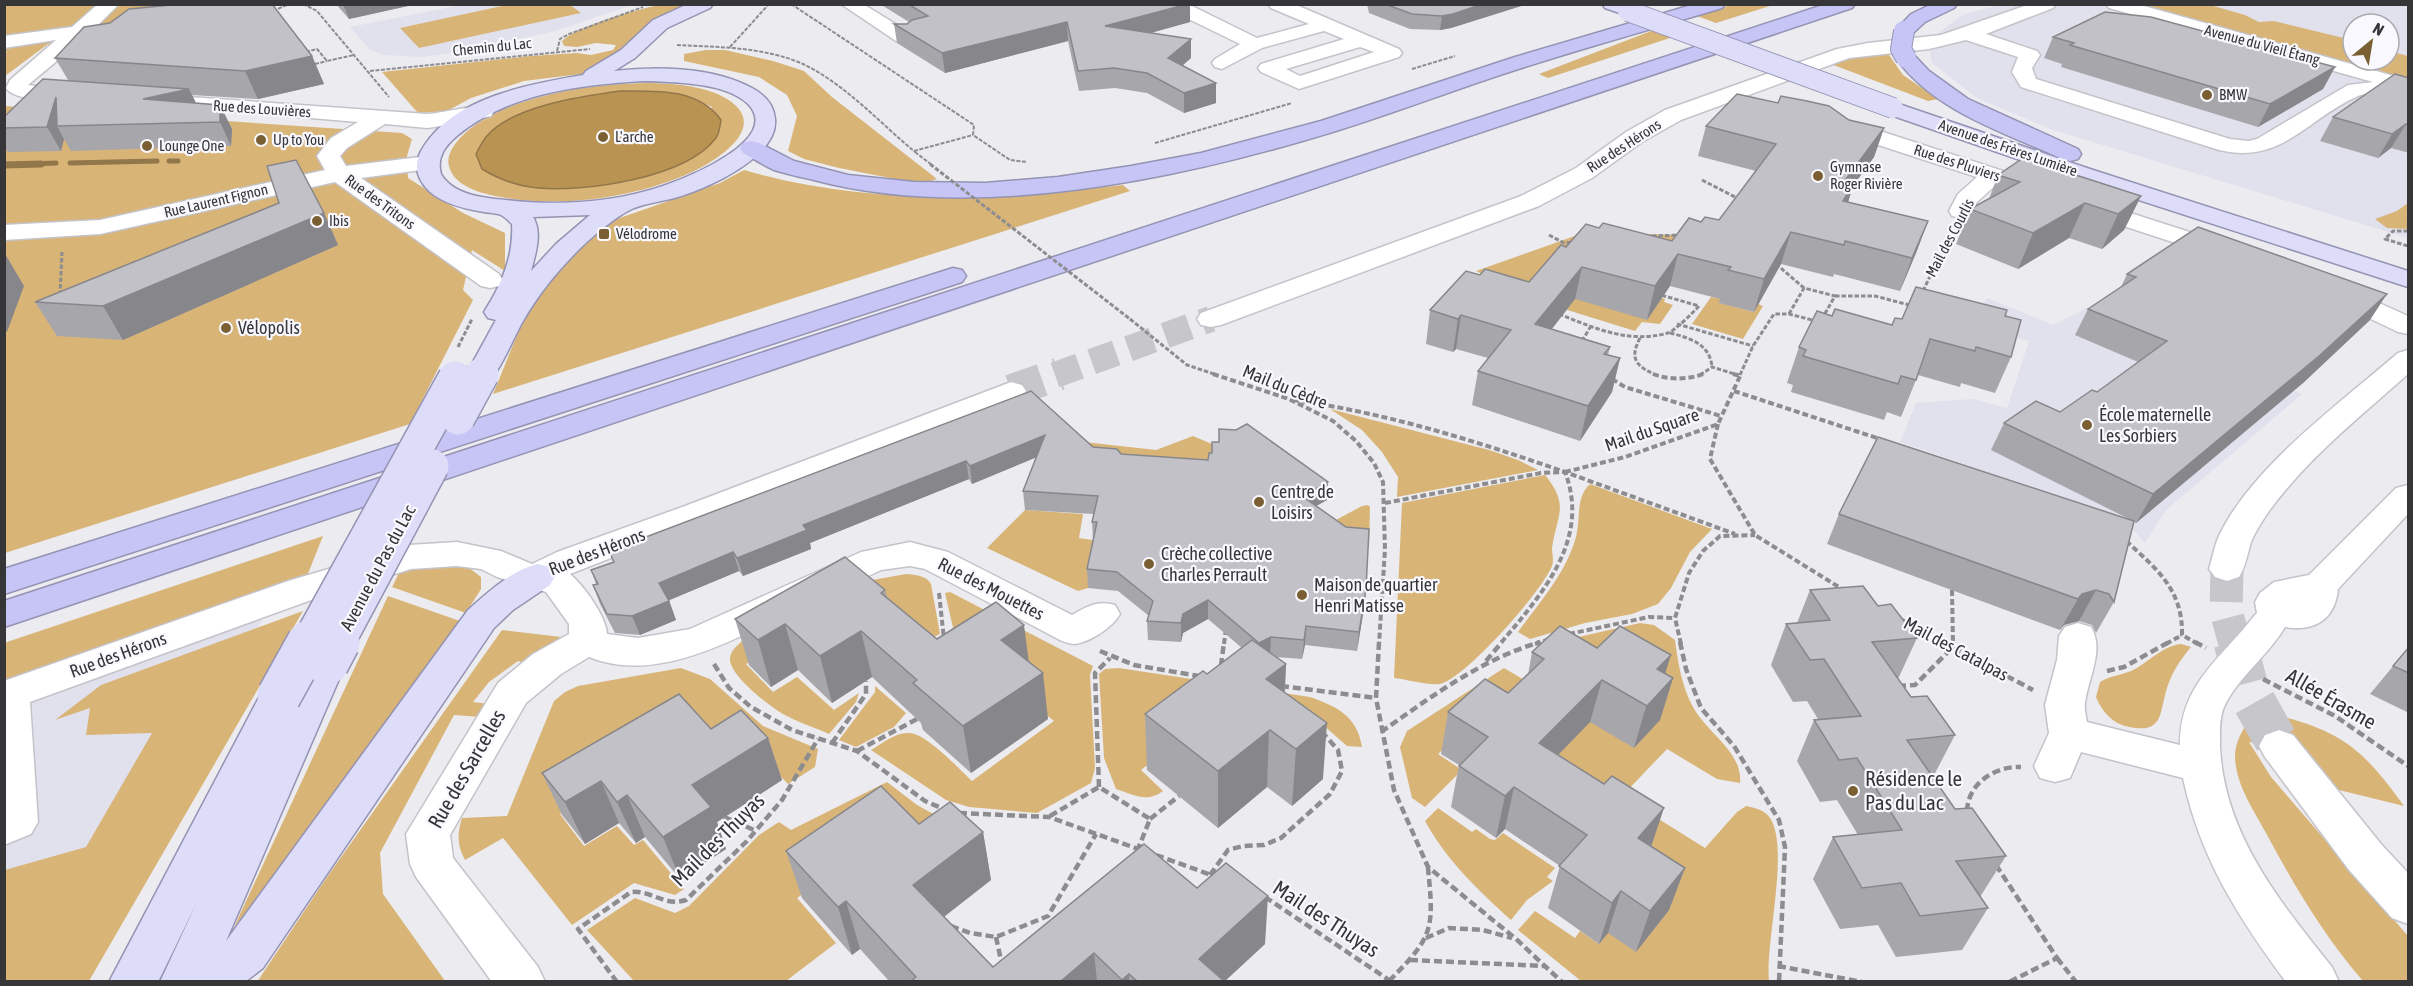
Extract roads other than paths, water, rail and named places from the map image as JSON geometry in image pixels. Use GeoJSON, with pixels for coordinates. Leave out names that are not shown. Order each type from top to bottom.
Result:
{"type":"FeatureCollection","features":[{"type":"Feature","properties":{"kind":"highway"},"geometry":{"type":"LineString","coordinates":[[751,148],[789,167],[830,178],[886,187],[977,189],[1063,183],[1174,164],[1267,143],[1350,119],[1497,69],[1716,4]]}},
{"type":"Feature","properties":{"kind":"highway"},"geometry":{"type":"LineString","coordinates":[[4,582],[1369,139],[1803,4]]}},
{"type":"Feature","properties":{"kind":"highway"},"geometry":{"type":"LineString","coordinates":[[4,614],[1846,4]]}},
{"type":"Feature","properties":{"kind":"highway"},"geometry":{"type":"LineString","coordinates":[[1948,4],[1918,18],[1904,31],[1901,49],[1906,58],[1927,80],[1949,96],[2070,154]]}},
{"type":"Feature","properties":{"kind":"highway"},"geometry":{"type":"LineString","coordinates":[[1369,139],[1381,128],[1566,56],[1590,43]]}},
{"type":"Feature","properties":{"kind":"main road"},"geometry":{"type":"LineString","coordinates":[[574,83],[599,73],[621,59],[660,24],[704,4]]}},
{"type":"Feature","properties":{"kind":"main road"},"geometry":{"type":"LineString","coordinates":[[690,77],[634,76],[574,83],[531,93],[483,111],[455,127],[431,154],[432,179],[446,192],[477,203],[509,209],[568,209],[636,200],[678,188],[731,164],[751,148],[760,137],[765,122],[764,112],[758,103],[734,88],[673,72],[658,55],[660,43],[676,26],[697,14],[726,4]]}},
{"type":"Feature","properties":{"kind":"main road","name":"Avenue des Frères Lumière"},"geometry":{"type":"LineString","coordinates":[[1633,6],[1897,102],[2085,175],[2409,279]]}},
{"type":"Feature","properties":{"kind":"main road","name":"Avenue des Frères Lumière"},"geometry":{"type":"LineString","coordinates":[[1897,102],[2409,258]]}},
{"type":"Feature","properties":{"kind":"main road","name":"Avenue du Pas du Lac"},"geometry":{"type":"LineString","coordinates":[[184,981],[327,663],[465,366],[577,239],[615,210],[636,200]]}},
{"type":"Feature","properties":{"kind":"main road","name":"Avenue du Pas du Lac"},"geometry":{"type":"LineString","coordinates":[[133,981],[279,696],[465,366],[505,301],[516,276],[525,228],[524,222],[509,209]]}},
{"type":"Feature","properties":{"kind":"main road"},"geometry":{"type":"LineString","coordinates":[[208,981],[246,953],[481,619],[500,601],[537,576]]}},
{"type":"Feature","properties":{"kind":"street"},"geometry":{"type":"LineString","coordinates":[[4,98],[96,101],[21,91],[16,88],[17,84],[110,4]]}},
{"type":"Feature","properties":{"kind":"street"},"geometry":{"type":"LineString","coordinates":[[850,4],[903,37]]}},
{"type":"Feature","properties":{"kind":"street"},"geometry":{"type":"LineString","coordinates":[[1172,4],[1255,44]]}},
{"type":"Feature","properties":{"kind":"street"},"geometry":{"type":"LineString","coordinates":[[1277,4],[1362,40],[1392,53],[1299,83],[1268,68],[1362,40]]}},
{"type":"Feature","properties":{"kind":"street","name":"Rue des Hérons"},"geometry":{"type":"LineString","coordinates":[[1211,319],[1530,201],[1584,172],[1634,137],[1673,115],[1856,50],[1939,41],[1973,32],[2047,4]]}},
{"type":"Feature","properties":{"kind":"street","name":"Avenue du Vieil Étang"},"geometry":{"type":"LineString","coordinates":[[2115,4],[2399,83]]}},
{"type":"Feature","properties":{"kind":"street"},"geometry":{"type":"LineString","coordinates":[[1222,63],[1255,44],[1316,28],[1319,22]]}},
{"type":"Feature","properties":{"kind":"street"},"geometry":{"type":"LineString","coordinates":[[4,26],[15,28],[18,31],[4,42]]}},
{"type":"Feature","properties":{"kind":"street"},"geometry":{"type":"LineString","coordinates":[[2125,27],[2355,89],[2376,89],[2399,83]]}},
{"type":"Feature","properties":{"kind":"street"},"geometry":{"type":"LineString","coordinates":[[4,42],[22,38],[104,30]]}},
{"type":"Feature","properties":{"kind":"street"},"geometry":{"type":"LineString","coordinates":[[1973,32],[2030,55],[2021,67],[2022,74],[2028,83],[2227,145],[2249,148],[2265,144],[2355,89]]}},
{"type":"Feature","properties":{"kind":"street"},"geometry":{"type":"LineString","coordinates":[[1739,91],[1773,102]]}},
{"type":"Feature","properties":{"kind":"street","name":"Rue des Louvières"},"geometry":{"type":"LineString","coordinates":[[155,105],[373,122],[435,121],[483,111]]}},
{"type":"Feature","properties":{"kind":"street","name":"Rue des Pluviers"},"geometry":{"type":"LineString","coordinates":[[1822,119],[2241,256]]}},
{"type":"Feature","properties":{"kind":"street","name":"Rue des Louvières"},"geometry":{"type":"LineString","coordinates":[[373,122],[414,131],[428,138],[431,154]]}},
{"type":"Feature","properties":{"kind":"street","name":"Rue des Tritons"},"geometry":{"type":"LineString","coordinates":[[373,122],[339,143],[328,156],[339,174],[490,280]]}},
{"type":"Feature","properties":{"kind":"street","name":"Rue Laurent Fignon"},"geometry":{"type":"LineString","coordinates":[[4,233],[100,227],[431,154]]}},
{"type":"Feature","properties":{"kind":"street","name":"Mail des Courlis"},"geometry":{"type":"LineString","coordinates":[[1961,211],[1967,199],[1994,175]]}},
{"type":"Feature","properties":{"kind":"street"},"geometry":{"type":"LineString","coordinates":[[2317,284],[2358,300],[2409,326]]}},
{"type":"Feature","properties":{"kind":"street"},"geometry":{"type":"LineString","coordinates":[[2227,569],[2237,535],[2260,501],[2301,455],[2409,359]]}},
{"type":"Feature","properties":{"kind":"street","name":"Rue des Hérons"},"geometry":{"type":"LineString","coordinates":[[7,695],[302,590],[409,557],[457,554],[489,559],[509,569],[537,576],[569,560],[697,514],[1011,391]]}},
{"type":"Feature","properties":{"kind":"street"},"geometry":{"type":"LineString","coordinates":[[2315,981],[2287,946],[2235,869],[2222,840],[2200,766],[2200,726],[2209,698],[2234,664],[2270,624],[2275,613],[2301,617],[2318,604],[2320,586],[2409,495]]}},
{"type":"Feature","properties":{"kind":"street","name":"Rue des Mouettes"},"geometry":{"type":"LineString","coordinates":[[588,641],[605,649],[638,652],[700,640],[873,560],[910,554],[936,560],[1088,622]]}},
{"type":"Feature","properties":{"kind":"street"},"geometry":{"type":"LineString","coordinates":[[537,576],[559,584],[564,590],[588,623],[588,641]]}},
{"type":"Feature","properties":{"kind":"street"},"geometry":{"type":"LineString","coordinates":[[2078,636],[2063,734],[2200,766]]}},
{"type":"Feature","properties":{"kind":"street","name":"Rue des Sarcelles"},"geometry":{"type":"LineString","coordinates":[[521,981],[432,864],[428,834],[512,693],[547,664],[588,641]]}},
{"type":"Feature","properties":{"kind":"street"},"geometry":{"type":"LineString","coordinates":[[4,827],[16,822],[7,695]]}},
{"type":"Feature","properties":{"kind":"street"},"geometry":{"type":"LineString","coordinates":[[2279,746],[2365,857],[2409,904]]}},
{"type":"Feature","properties":{"kind":"waterway"},"geometry":{"type":"LineString","coordinates":[[70,163],[157,161]]}},
{"type":"Feature","properties":{"kind":"waterway"},"geometry":{"type":"LineString","coordinates":[[169,161],[178,161]]}},
{"type":"Feature","properties":{"kind":"waterway"},"geometry":{"type":"LineString","coordinates":[[41,164],[4,165],[56,163]]}},
{"type":"Feature","properties":{"kind":"tunnel"},"geometry":{"type":"LineString","coordinates":[[1055,375],[1211,319]]}},
{"type":"Feature","properties":{"kind":"tunnel"},"geometry":{"type":"LineString","coordinates":[[1011,391],[1059,374]]}},
{"type":"Feature","properties":{"kind":"tunnel"},"geometry":{"type":"LineString","coordinates":[[2227,569],[2226,611],[2235,644]]}},
{"type":"Feature","properties":{"kind":"tunnel"},"geometry":{"type":"LineString","coordinates":[[2235,642],[2248,691],[2279,746]]}},
{"type":"Feature","properties":{"kind":"place","name":"BMW"},"geometry":{"type":"Point","coordinates":[2207,95]}},
{"type":"Feature","properties":{"kind":"place","name":"L'arche"},"geometry":{"type":"Point","coordinates":[603,137]}},
{"type":"Feature","properties":{"kind":"place","name":"Up to You"},"geometry":{"type":"Point","coordinates":[261,140]}},
{"type":"Feature","properties":{"kind":"place","name":"Lounge One"},"geometry":{"type":"Point","coordinates":[147,146]}},
{"type":"Feature","properties":{"kind":"place","name":"Gymnase Roger Rivière"},"geometry":{"type":"Point","coordinates":[1818,176]}},
{"type":"Feature","properties":{"kind":"place","name":"Ibis"},"geometry":{"type":"Point","coordinates":[317,221]}},
{"type":"Feature","properties":{"kind":"place","name":"Vélodrome"},"geometry":{"type":"Point","coordinates":[604,234]}},
{"type":"Feature","properties":{"kind":"place","name":"Vélopolis"},"geometry":{"type":"Point","coordinates":[226,328]}},
{"type":"Feature","properties":{"kind":"place","name":"École maternelle Les Sorbiers"},"geometry":{"type":"Point","coordinates":[2087,425]}},
{"type":"Feature","properties":{"kind":"place","name":"Centre de Loisirs"},"geometry":{"type":"Point","coordinates":[1259,502]}},
{"type":"Feature","properties":{"kind":"place","name":"Crèche collective Charles Perrault"},"geometry":{"type":"Point","coordinates":[1149,564]}},
{"type":"Feature","properties":{"kind":"place","name":"Maison de quartier Henri Matisse"},"geometry":{"type":"Point","coordinates":[1302,595]}},
{"type":"Feature","properties":{"kind":"place","name":"Résidence le Pas du Lac"},"geometry":{"type":"Point","coordinates":[1853,791]}}]}
